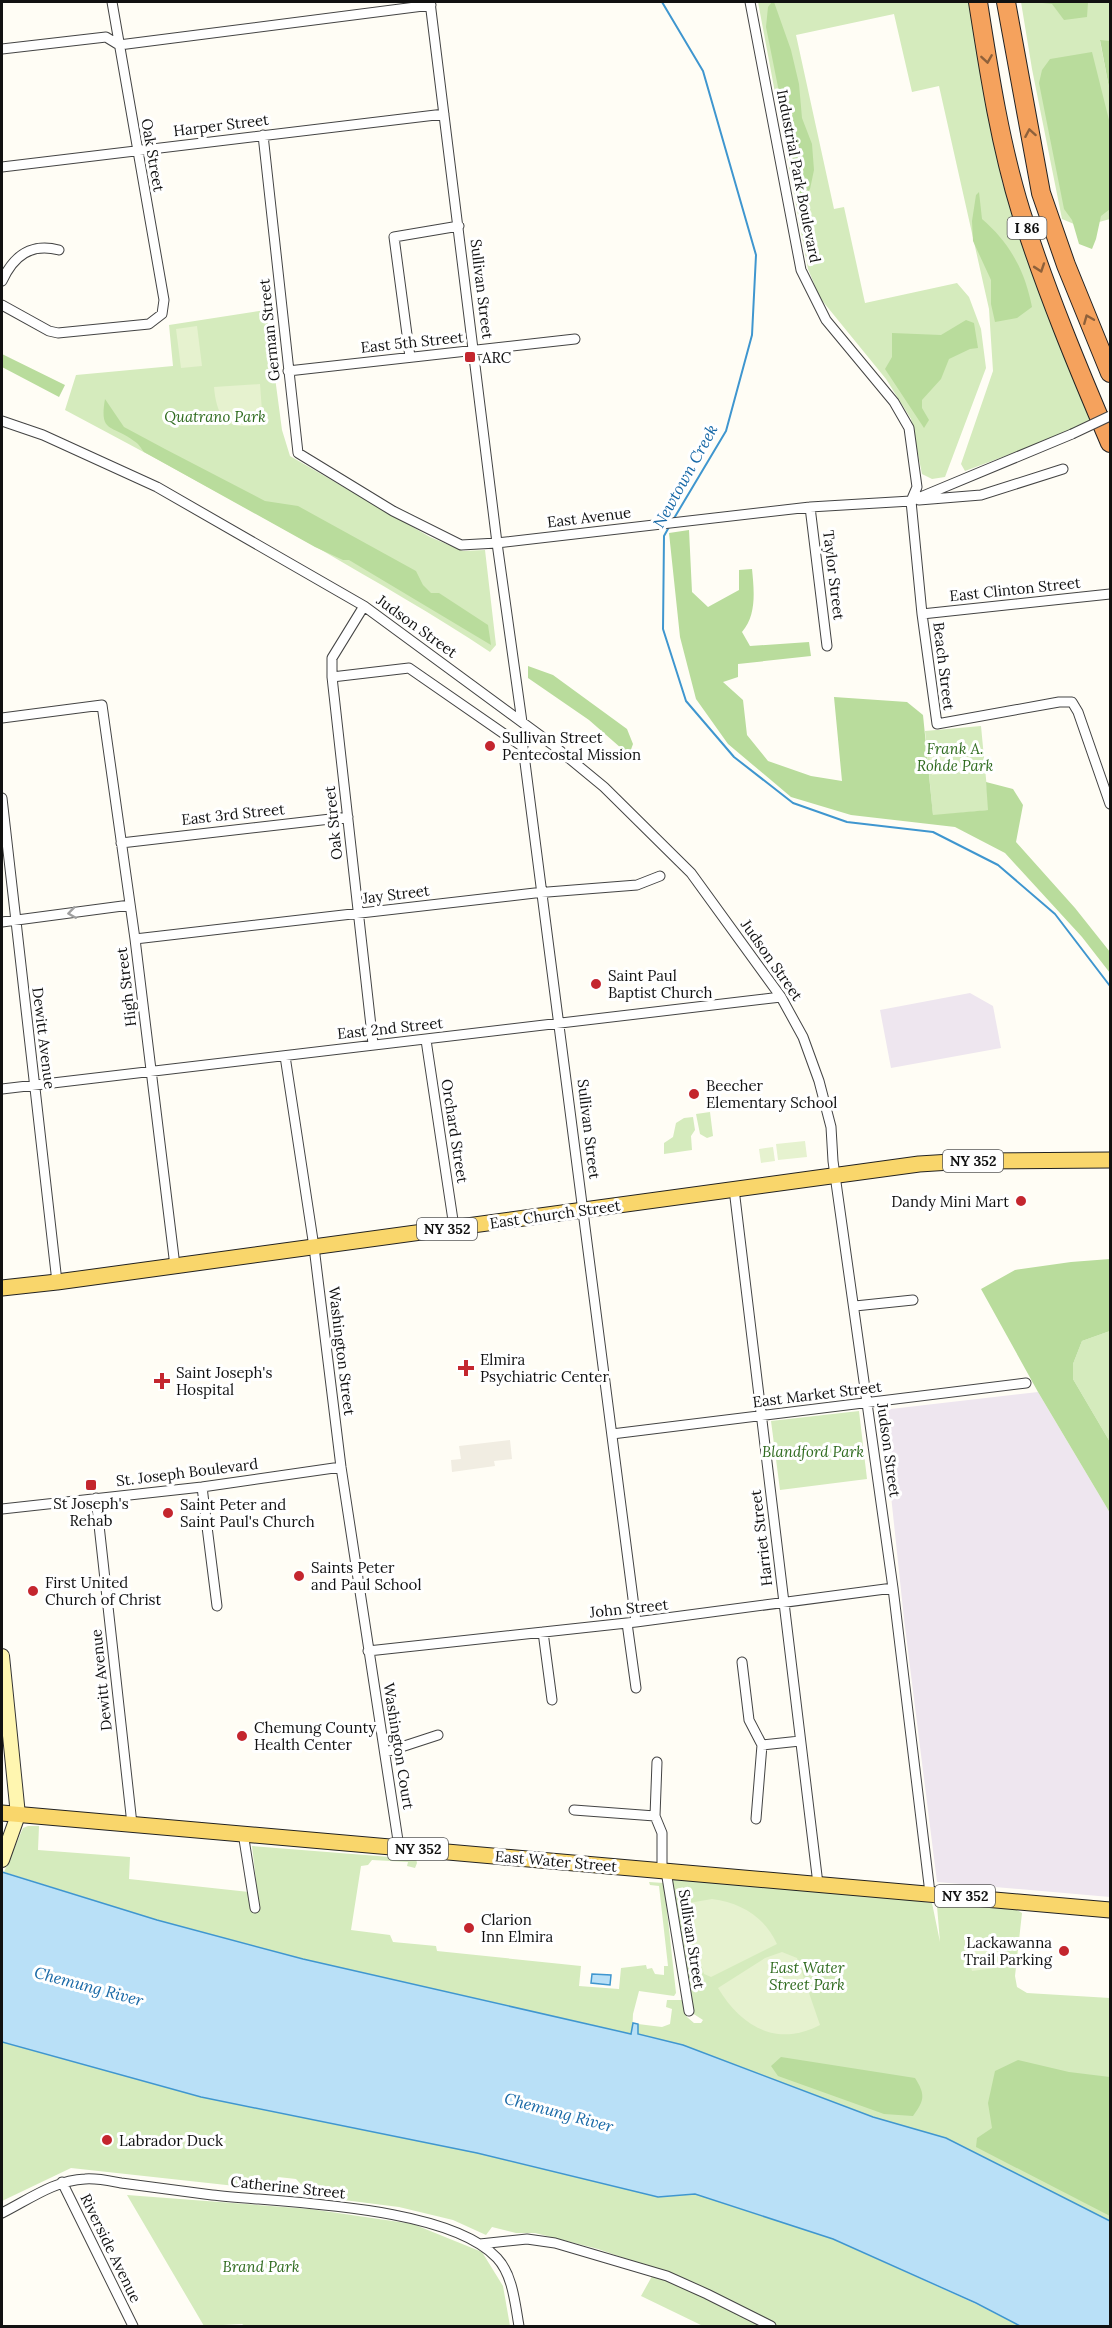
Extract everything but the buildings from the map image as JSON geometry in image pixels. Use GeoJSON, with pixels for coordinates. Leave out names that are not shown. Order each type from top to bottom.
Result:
{"type":"FeatureCollection","features":[{"type":"Feature","properties":{"kind":"highway","name":"I 86"},"geometry":{"type":"LineString","coordinates":[[978,2],[994,102],[1021,211],[1057,314],[1110,443]]}},
{"type":"Feature","properties":{"kind":"highway","name":"I 86"},"geometry":{"type":"LineString","coordinates":[[1006,2],[1041,193],[1066,266],[1110,373]]}},
{"type":"Feature","properties":{"kind":"main road","name":"East Church Street"},"geometry":{"type":"LineString","coordinates":[[2,1287],[57,1282],[836,1175],[967,1161],[1110,1160]]}},
{"type":"Feature","properties":{"kind":"main road"},"geometry":{"type":"LineString","coordinates":[[2,1656],[18,1815],[3,1856]]}},
{"type":"Feature","properties":{"kind":"main road","name":"East Water Street"},"geometry":{"type":"LineString","coordinates":[[2,1813],[1110,1910]]}},
{"type":"Feature","properties":{"kind":"street","name":"Oak Street"},"geometry":{"type":"LineString","coordinates":[[2,305],[58,333],[149,324],[162,314],[164,300],[112,2]]}},
{"type":"Feature","properties":{"kind":"street","name":"Industrial Park Boulevard"},"geometry":{"type":"LineString","coordinates":[[750,2],[801,270],[826,320],[888,393],[909,428],[917,487],[911,501]]}},
{"type":"Feature","properties":{"kind":"street"},"geometry":{"type":"LineString","coordinates":[[2,49],[106,37],[119,45],[430,3]]}},
{"type":"Feature","properties":{"kind":"street","name":"Sullivan Street"},"geometry":{"type":"LineString","coordinates":[[430,3],[475,350],[497,543],[522,723]]}},
{"type":"Feature","properties":{"kind":"street","name":"Harper Street"},"geometry":{"type":"LineString","coordinates":[[2,167],[444,114]]}},
{"type":"Feature","properties":{"kind":"street","name":"German Street"},"geometry":{"type":"LineString","coordinates":[[263,135],[298,453],[356,490]]}},
{"type":"Feature","properties":{"kind":"street"},"geometry":{"type":"LineString","coordinates":[[410,357],[394,237],[459,226]]}},
{"type":"Feature","properties":{"kind":"street"},"geometry":{"type":"LineString","coordinates":[[2,281],[22,252],[44,246],[59,250]]}},
{"type":"Feature","properties":{"kind":"street","name":"East 5th Street"},"geometry":{"type":"LineString","coordinates":[[288,371],[575,339]]}},
{"type":"Feature","properties":{"kind":"street","name":"East Avenue"},"geometry":{"type":"LineString","coordinates":[[911,501],[1110,416]]}},
{"type":"Feature","properties":{"kind":"street","name":"Judson Street"},"geometry":{"type":"LineString","coordinates":[[2,421],[43,435],[157,487],[364,606],[604,787],[683,865],[781,997],[803,1037],[819,1081],[831,1127],[833,1161],[893,1588],[930,1893]]}},
{"type":"Feature","properties":{"kind":"street","name":"East Avenue"},"geometry":{"type":"LineString","coordinates":[[356,490],[460,545],[497,543],[810,507],[955,499],[981,495],[1063,469]]}},
{"type":"Feature","properties":{"kind":"street","name":"Beach Street"},"geometry":{"type":"LineString","coordinates":[[911,501],[922,614],[937,724],[1059,702],[1072,702],[1110,804]]}},
{"type":"Feature","properties":{"kind":"street","name":"Taylor Street"},"geometry":{"type":"LineString","coordinates":[[810,507],[827,646]]}},
{"type":"Feature","properties":{"kind":"street","name":"East Clinton Street"},"geometry":{"type":"LineString","coordinates":[[922,614],[1110,594]]}},
{"type":"Feature","properties":{"kind":"street","name":"Oak Street"},"geometry":{"type":"LineString","coordinates":[[364,606],[332,658],[332,677],[373,1044]]}},
{"type":"Feature","properties":{"kind":"street","name":"Sullivan Street"},"geometry":{"type":"LineString","coordinates":[[332,677],[409,668],[523,747],[612,1434],[632,1623],[636,1688]]}},
{"type":"Feature","properties":{"kind":"street","name":"High Street"},"geometry":{"type":"LineString","coordinates":[[2,718],[102,705],[135,939],[175,1266]]}},
{"type":"Feature","properties":{"kind":"street","name":"Dewitt Avenue"},"geometry":{"type":"LineString","coordinates":[[2,798],[57,1282]]}},
{"type":"Feature","properties":{"kind":"street","name":"East 3rd Street"},"geometry":{"type":"LineString","coordinates":[[121,843],[348,817]]}},
{"type":"Feature","properties":{"kind":"street","name":"Jay Street"},"geometry":{"type":"LineString","coordinates":[[135,939],[541,892],[637,885],[660,876]]}},
{"type":"Feature","properties":{"kind":"street"},"geometry":{"type":"LineString","coordinates":[[2,922],[130,905]]}},
{"type":"Feature","properties":{"kind":"street","name":"East 2nd Street"},"geometry":{"type":"LineString","coordinates":[[2,1089],[781,997]]}},
{"type":"Feature","properties":{"kind":"street","name":"Orchard Street"},"geometry":{"type":"LineString","coordinates":[[426,1040],[454,1227]]}},
{"type":"Feature","properties":{"kind":"street","name":"Washington Street"},"geometry":{"type":"LineString","coordinates":[[285,1056],[314,1247],[341,1467],[368,1651]]}},
{"type":"Feature","properties":{"kind":"street","name":"Harriet Street"},"geometry":{"type":"LineString","coordinates":[[734,1189],[818,1884]]}},
{"type":"Feature","properties":{"kind":"street"},"geometry":{"type":"LineString","coordinates":[[855,1306],[913,1300]]}},
{"type":"Feature","properties":{"kind":"street","name":"East Market Street"},"geometry":{"type":"LineString","coordinates":[[612,1434],[1026,1383]]}},
{"type":"Feature","properties":{"kind":"street","name":"St. Joseph Boulevard"},"geometry":{"type":"LineString","coordinates":[[2,1509],[202,1487],[341,1467]]}},
{"type":"Feature","properties":{"kind":"street"},"geometry":{"type":"LineString","coordinates":[[202,1487],[218,1606]]}},
{"type":"Feature","properties":{"kind":"street","name":"Dewitt Avenue"},"geometry":{"type":"LineString","coordinates":[[96,1498],[132,1824]]}},
{"type":"Feature","properties":{"kind":"street","name":"John Street"},"geometry":{"type":"LineString","coordinates":[[368,1651],[632,1623],[893,1588]]}},
{"type":"Feature","properties":{"kind":"street"},"geometry":{"type":"LineString","coordinates":[[543,1632],[552,1700]]}},
{"type":"Feature","properties":{"kind":"street","name":"Washington Court"},"geometry":{"type":"LineString","coordinates":[[368,1651],[386,1752],[399,1847]]}},
{"type":"Feature","properties":{"kind":"street"},"geometry":{"type":"LineString","coordinates":[[742,1662],[749,1720],[762,1745],[756,1819]]}},
{"type":"Feature","properties":{"kind":"street"},"geometry":{"type":"LineString","coordinates":[[386,1752],[438,1735]]}},
{"type":"Feature","properties":{"kind":"street"},"geometry":{"type":"LineString","coordinates":[[762,1745],[800,1741]]}},
{"type":"Feature","properties":{"kind":"street","name":"Sullivan Street"},"geometry":{"type":"LineString","coordinates":[[657,1762],[655,1816],[662,1833],[664,1871],[688,2011]]}},
{"type":"Feature","properties":{"kind":"street"},"geometry":{"type":"LineString","coordinates":[[574,1810],[655,1816]]}},
{"type":"Feature","properties":{"kind":"street"},"geometry":{"type":"LineString","coordinates":[[243,1833],[255,1908]]}},
{"type":"Feature","properties":{"kind":"street","name":"Catherine Street"},"geometry":{"type":"LineString","coordinates":[[2,2213],[62,2182],[86,2178],[212,2195],[326,2205],[434,2225],[461,2233],[480,2244],[498,2259],[514,2296],[519,2326]]}},
{"type":"Feature","properties":{"kind":"street","name":"Riverside Avenue"},"geometry":{"type":"LineString","coordinates":[[62,2182],[133,2326]]}},
{"type":"Feature","properties":{"kind":"street"},"geometry":{"type":"LineString","coordinates":[[480,2244],[527,2239],[555,2243],[667,2276],[771,2326]]}},
{"type":"Feature","properties":{"kind":"shaded area"},"geometry":{"type":"Polygon","coordinates":[[[970,993],[993,1006],[1001,1048],[891,1068],[880,1010],[970,993]]]}},
{"type":"Feature","properties":{"kind":"shaded area"},"geometry":{"type":"Polygon","coordinates":[[[1038,1392],[1110,1513],[1110,1897],[937,1882],[904,1619],[882,1410],[1038,1392]]]}},
{"type":"Feature","properties":{"kind":"shaded area"},"geometry":{"type":"Polygon","coordinates":[[[510,1440],[512,1459],[494,1461],[495,1466],[452,1472],[451,1460],[461,1459],[459,1446],[510,1440]]]}},
{"type":"Feature","properties":{"kind":"green space"},"geometry":{"type":"Polygon","coordinates":[[[758,2],[973,2],[1002,182],[1052,326],[1095,419],[1072,431],[965,471],[961,464],[993,371],[989,309],[939,86],[912,92],[894,14],[796,35],[834,209],[844,207],[865,303],[957,283],[969,297],[981,329],[986,368],[945,477],[932,479],[922,474],[911,419],[886,379],[820,298],[808,269],[758,2]]]}},
{"type":"Feature","properties":{"kind":"green space"},"geometry":{"type":"Polygon","coordinates":[[[774,2],[791,50],[799,84],[802,118],[812,144],[814,170],[810,189],[801,202],[766,27],[768,7],[774,2]]]}},
{"type":"Feature","properties":{"kind":"green space"},"geometry":{"type":"Polygon","coordinates":[[[1021,2],[1110,2],[1110,41],[1100,41],[1110,93],[1110,219],[1081,227],[1062,219],[1021,2]]]}},
{"type":"Feature","properties":{"kind":"green space"},"geometry":{"type":"Polygon","coordinates":[[[1033,2],[1088,2],[1087,17],[1064,20],[1052,4],[1033,2]]]}},
{"type":"Feature","properties":{"kind":"green space"},"geometry":{"type":"Polygon","coordinates":[[[1100,40],[1110,41],[1110,93],[1100,40]]]}},
{"type":"Feature","properties":{"kind":"green space"},"geometry":{"type":"Polygon","coordinates":[[[1092,52],[1110,124],[1110,209],[1101,216],[1092,249],[1079,244],[1072,220],[1064,209],[1039,83],[1042,70],[1050,59],[1092,52]]]}},
{"type":"Feature","properties":{"kind":"green space"},"geometry":{"type":"Polygon","coordinates":[[[979,192],[982,219],[1001,238],[1015,258],[1029,294],[1032,307],[1017,318],[995,322],[991,304],[991,280],[973,241],[972,221],[976,195],[979,192]]]}},
{"type":"Feature","properties":{"kind":"green space","name":"Quatrano Park"},"geometry":{"type":"Polygon","coordinates":[[[266,310],[282,430],[290,456],[430,537],[463,551],[485,550],[496,645],[490,652],[318,548],[65,410],[76,375],[173,366],[169,325],[266,310]]]}},
{"type":"Feature","properties":{"kind":"green space"},"geometry":{"type":"Polygon","coordinates":[[[966,320],[974,323],[978,348],[970,349],[949,359],[941,379],[922,400],[922,408],[929,420],[924,428],[885,369],[892,357],[892,333],[941,335],[966,320]]]}},
{"type":"Feature","properties":{"kind":"green space"},"geometry":{"type":"Polygon","coordinates":[[[197,326],[202,366],[181,368],[176,329],[197,326]]]}},
{"type":"Feature","properties":{"kind":"green space"},"geometry":{"type":"Polygon","coordinates":[[[2,354],[65,385],[59,397],[2,367],[2,354]]]}},
{"type":"Feature","properties":{"kind":"green space"},"geometry":{"type":"Polygon","coordinates":[[[260,384],[263,424],[234,425],[222,416],[218,409],[214,387],[260,384]]]}},
{"type":"Feature","properties":{"kind":"green space"},"geometry":{"type":"Polygon","coordinates":[[[105,399],[124,427],[265,501],[298,506],[416,571],[423,585],[431,593],[439,593],[488,625],[491,645],[349,560],[343,560],[315,547],[144,452],[135,442],[106,423],[105,399]]]}},
{"type":"Feature","properties":{"kind":"green space"},"geometry":{"type":"Polygon","coordinates":[[[689,530],[692,592],[708,607],[739,590],[739,570],[752,569],[754,594],[752,610],[742,632],[750,646],[809,642],[811,656],[738,664],[738,677],[723,682],[743,700],[747,735],[768,761],[811,776],[842,781],[834,697],[907,702],[923,715],[933,815],[988,810],[986,782],[1013,789],[1023,805],[1016,842],[1075,908],[1110,952],[1110,973],[1082,937],[1005,853],[955,827],[851,815],[791,797],[728,744],[696,699],[680,637],[669,533],[689,530]]]}},
{"type":"Feature","properties":{"kind":"green space"},"geometry":{"type":"Polygon","coordinates":[[[528,666],[553,675],[627,729],[633,744],[629,755],[589,720],[528,678],[528,666]]]}},
{"type":"Feature","properties":{"kind":"green space","name":"Frank A. Rohde Park"},"geometry":{"type":"Polygon","coordinates":[[[981,726],[989,810],[933,816],[925,731],[981,726]]]}},
{"type":"Feature","properties":{"kind":"green space"},"geometry":{"type":"Polygon","coordinates":[[[949,751],[952,773],[932,775],[929,754],[949,751]]]}},
{"type":"Feature","properties":{"kind":"green space"},"geometry":{"type":"Polygon","coordinates":[[[710,1112],[713,1136],[707,1138],[700,1134],[696,1114],[710,1112]]]}},
{"type":"Feature","properties":{"kind":"green space"},"geometry":{"type":"Polygon","coordinates":[[[693,1117],[695,1130],[691,1136],[692,1150],[664,1154],[664,1143],[673,1137],[676,1123],[684,1118],[693,1117]]]}},
{"type":"Feature","properties":{"kind":"green space"},"geometry":{"type":"Polygon","coordinates":[[[805,1141],[807,1157],[778,1160],[776,1144],[805,1141]]]}},
{"type":"Feature","properties":{"kind":"green space"},"geometry":{"type":"Polygon","coordinates":[[[773,1147],[775,1161],[761,1163],[759,1149],[773,1147]]]}},
{"type":"Feature","properties":{"kind":"green space"},"geometry":{"type":"Polygon","coordinates":[[[1110,1259],[1110,1331],[1082,1341],[1073,1364],[1073,1379],[1110,1442],[1110,1513],[1038,1392],[981,1289],[1015,1270],[1110,1259]]]}},
{"type":"Feature","properties":{"kind":"green space"},"geometry":{"type":"Polygon","coordinates":[[[1110,1331],[1110,1442],[1073,1379],[1073,1364],[1082,1341],[1110,1331]]]}},
{"type":"Feature","properties":{"kind":"green space","name":"Blandford Park"},"geometry":{"type":"Polygon","coordinates":[[[859,1411],[867,1479],[780,1490],[771,1421],[859,1411]]]}},
{"type":"Feature","properties":{"kind":"green space"},"geometry":{"type":"Polygon","coordinates":[[[39,1826],[38,1850],[130,1857],[129,1879],[249,1892],[259,1906],[252,1846],[416,1859],[415,1868],[407,1866],[408,1862],[372,1860],[368,1865],[361,1866],[351,1930],[390,1935],[393,1942],[436,1946],[437,1951],[581,1966],[579,1986],[619,1989],[621,1968],[646,1965],[647,1969],[652,1968],[655,1974],[664,1975],[664,1966],[668,1966],[659,1886],[650,1885],[649,1882],[664,1883],[676,1993],[674,1996],[639,1991],[633,2014],[632,2034],[303,1959],[157,1920],[4,1872],[23,1828],[39,1826]]]}},
{"type":"Feature","properties":{"kind":"green space","name":"East Water Street Park"},"geometry":{"type":"Polygon","coordinates":[[[666,1871],[932,1903],[940,1942],[938,1903],[1017,1910],[1022,1913],[1015,1976],[1017,1987],[1027,1993],[1110,1998],[1110,2221],[946,2138],[873,2117],[683,2045],[637,2034],[638,2024],[662,2027],[670,2024],[672,2009],[666,2007],[667,2000],[684,2000],[687,2017],[694,2023],[701,2023],[703,2020],[689,2011],[666,1871]]]}},
{"type":"Feature","properties":{"kind":"green space"},"geometry":{"type":"Polygon","coordinates":[[[712,1899],[733,1904],[750,1912],[772,1934],[777,1944],[711,1977],[704,1974],[683,1904],[712,1899]]]}},
{"type":"Feature","properties":{"kind":"green space"},"geometry":{"type":"Polygon","coordinates":[[[964,1937],[993,1942],[1004,1952],[1010,1966],[972,1971],[964,1937]]]}},
{"type":"Feature","properties":{"kind":"green space"},"geometry":{"type":"Polygon","coordinates":[[[782,1952],[797,1958],[820,2025],[804,2032],[774,2033],[761,2029],[737,2013],[718,1988],[765,1958],[782,1952]]]}},
{"type":"Feature","properties":{"kind":"green space"},"geometry":{"type":"Polygon","coordinates":[[[2,2042],[201,2097],[477,2153],[658,2197],[695,2194],[833,2239],[1020,2326],[703,2326],[641,2296],[656,2269],[598,2249],[535,2233],[516,2233],[492,2227],[486,2235],[453,2220],[399,2207],[312,2196],[296,2179],[278,2177],[272,2190],[71,2168],[2,2201],[2,2042]]]}},
{"type":"Feature","properties":{"kind":"green space"},"geometry":{"type":"Polygon","coordinates":[[[781,2057],[915,2078],[922,2094],[920,2106],[913,2116],[884,2114],[778,2076],[771,2066],[781,2057]]]}},
{"type":"Feature","properties":{"kind":"green space"},"geometry":{"type":"Polygon","coordinates":[[[1018,2060],[1069,2072],[1110,2077],[1110,2216],[976,2147],[977,2138],[992,2128],[988,2103],[995,2071],[1018,2060]]]}},
{"type":"Feature","properties":{"kind":"green space","name":"Brand Park"},"geometry":{"type":"Polygon","coordinates":[[[127,2195],[310,2209],[413,2224],[482,2252],[503,2286],[510,2326],[245,2326],[242,2324],[204,2326],[127,2195]]]}},
{"type":"Feature","properties":{"kind":"water","name":"Chemung River"},"geometry":{"type":"Polygon","coordinates":[[[2,1872],[157,1920],[303,1959],[631,2034],[633,2023],[638,2024],[638,2034],[683,2045],[873,2117],[946,2138],[1110,2221],[1110,2326],[1020,2326],[976,2303],[833,2239],[695,2194],[658,2197],[477,2153],[201,2097],[2,2042],[2,1872]]]}},
{"type":"Feature","properties":{"kind":"water"},"geometry":{"type":"Polygon","coordinates":[[[592,1974],[611,1975],[610,1985],[591,1983],[592,1974]]]}},
{"type":"Feature","properties":{"kind":"waterway","name":"Newtown Creek"},"geometry":{"type":"LineString","coordinates":[[662,2],[703,71],[756,255],[752,335],[726,431],[673,520]]}},
{"type":"Feature","properties":{"kind":"waterway","name":"Newtown Creek"},"geometry":{"type":"LineString","coordinates":[[669,527],[664,536],[663,629],[686,701],[734,757],[793,803],[847,822],[933,832],[998,865],[1055,914],[1110,986]]}},
{"type":"Feature","properties":{"kind":"place","name":"ARC"},"geometry":{"type":"Point","coordinates":[470,357]}},
{"type":"Feature","properties":{"kind":"place","name":"Sullivan Street Pentecostal Mission"},"geometry":{"type":"Point","coordinates":[490,746]}},
{"type":"Feature","properties":{"kind":"place","name":"Saint Paul Baptist Church"},"geometry":{"type":"Point","coordinates":[596,984]}},
{"type":"Feature","properties":{"kind":"place","name":"Beecher Elementary School"},"geometry":{"type":"Point","coordinates":[694,1094]}},
{"type":"Feature","properties":{"kind":"place","name":"Dandy Mini Mart"},"geometry":{"type":"Point","coordinates":[1021,1201]}},
{"type":"Feature","properties":{"kind":"place","name":"Elmira Psychiatric Center"},"geometry":{"type":"Point","coordinates":[466,1368]}},
{"type":"Feature","properties":{"kind":"place","name":"Saint Joseph's Hospital"},"geometry":{"type":"Point","coordinates":[162,1381]}},
{"type":"Feature","properties":{"kind":"place","name":"St Joseph's Rehab"},"geometry":{"type":"Point","coordinates":[91,1485]}},
{"type":"Feature","properties":{"kind":"place","name":"Saint Peter and Saint Paul's Church"},"geometry":{"type":"Point","coordinates":[168,1513]}},
{"type":"Feature","properties":{"kind":"place","name":"Saints Peter and Paul School"},"geometry":{"type":"Point","coordinates":[299,1576]}},
{"type":"Feature","properties":{"kind":"place","name":"First United Church of Christ"},"geometry":{"type":"Point","coordinates":[33,1591]}},
{"type":"Feature","properties":{"kind":"place","name":"Chemung County Health Center"},"geometry":{"type":"Point","coordinates":[242,1736]}},
{"type":"Feature","properties":{"kind":"place","name":"Clarion Inn Elmira"},"geometry":{"type":"Point","coordinates":[469,1928]}},
{"type":"Feature","properties":{"kind":"place","name":"Lackawanna Trail Parking"},"geometry":{"type":"Point","coordinates":[1064,1951]}},
{"type":"Feature","properties":{"kind":"place","name":"Labrador Duck"},"geometry":{"type":"Point","coordinates":[107,2140]}}]}
